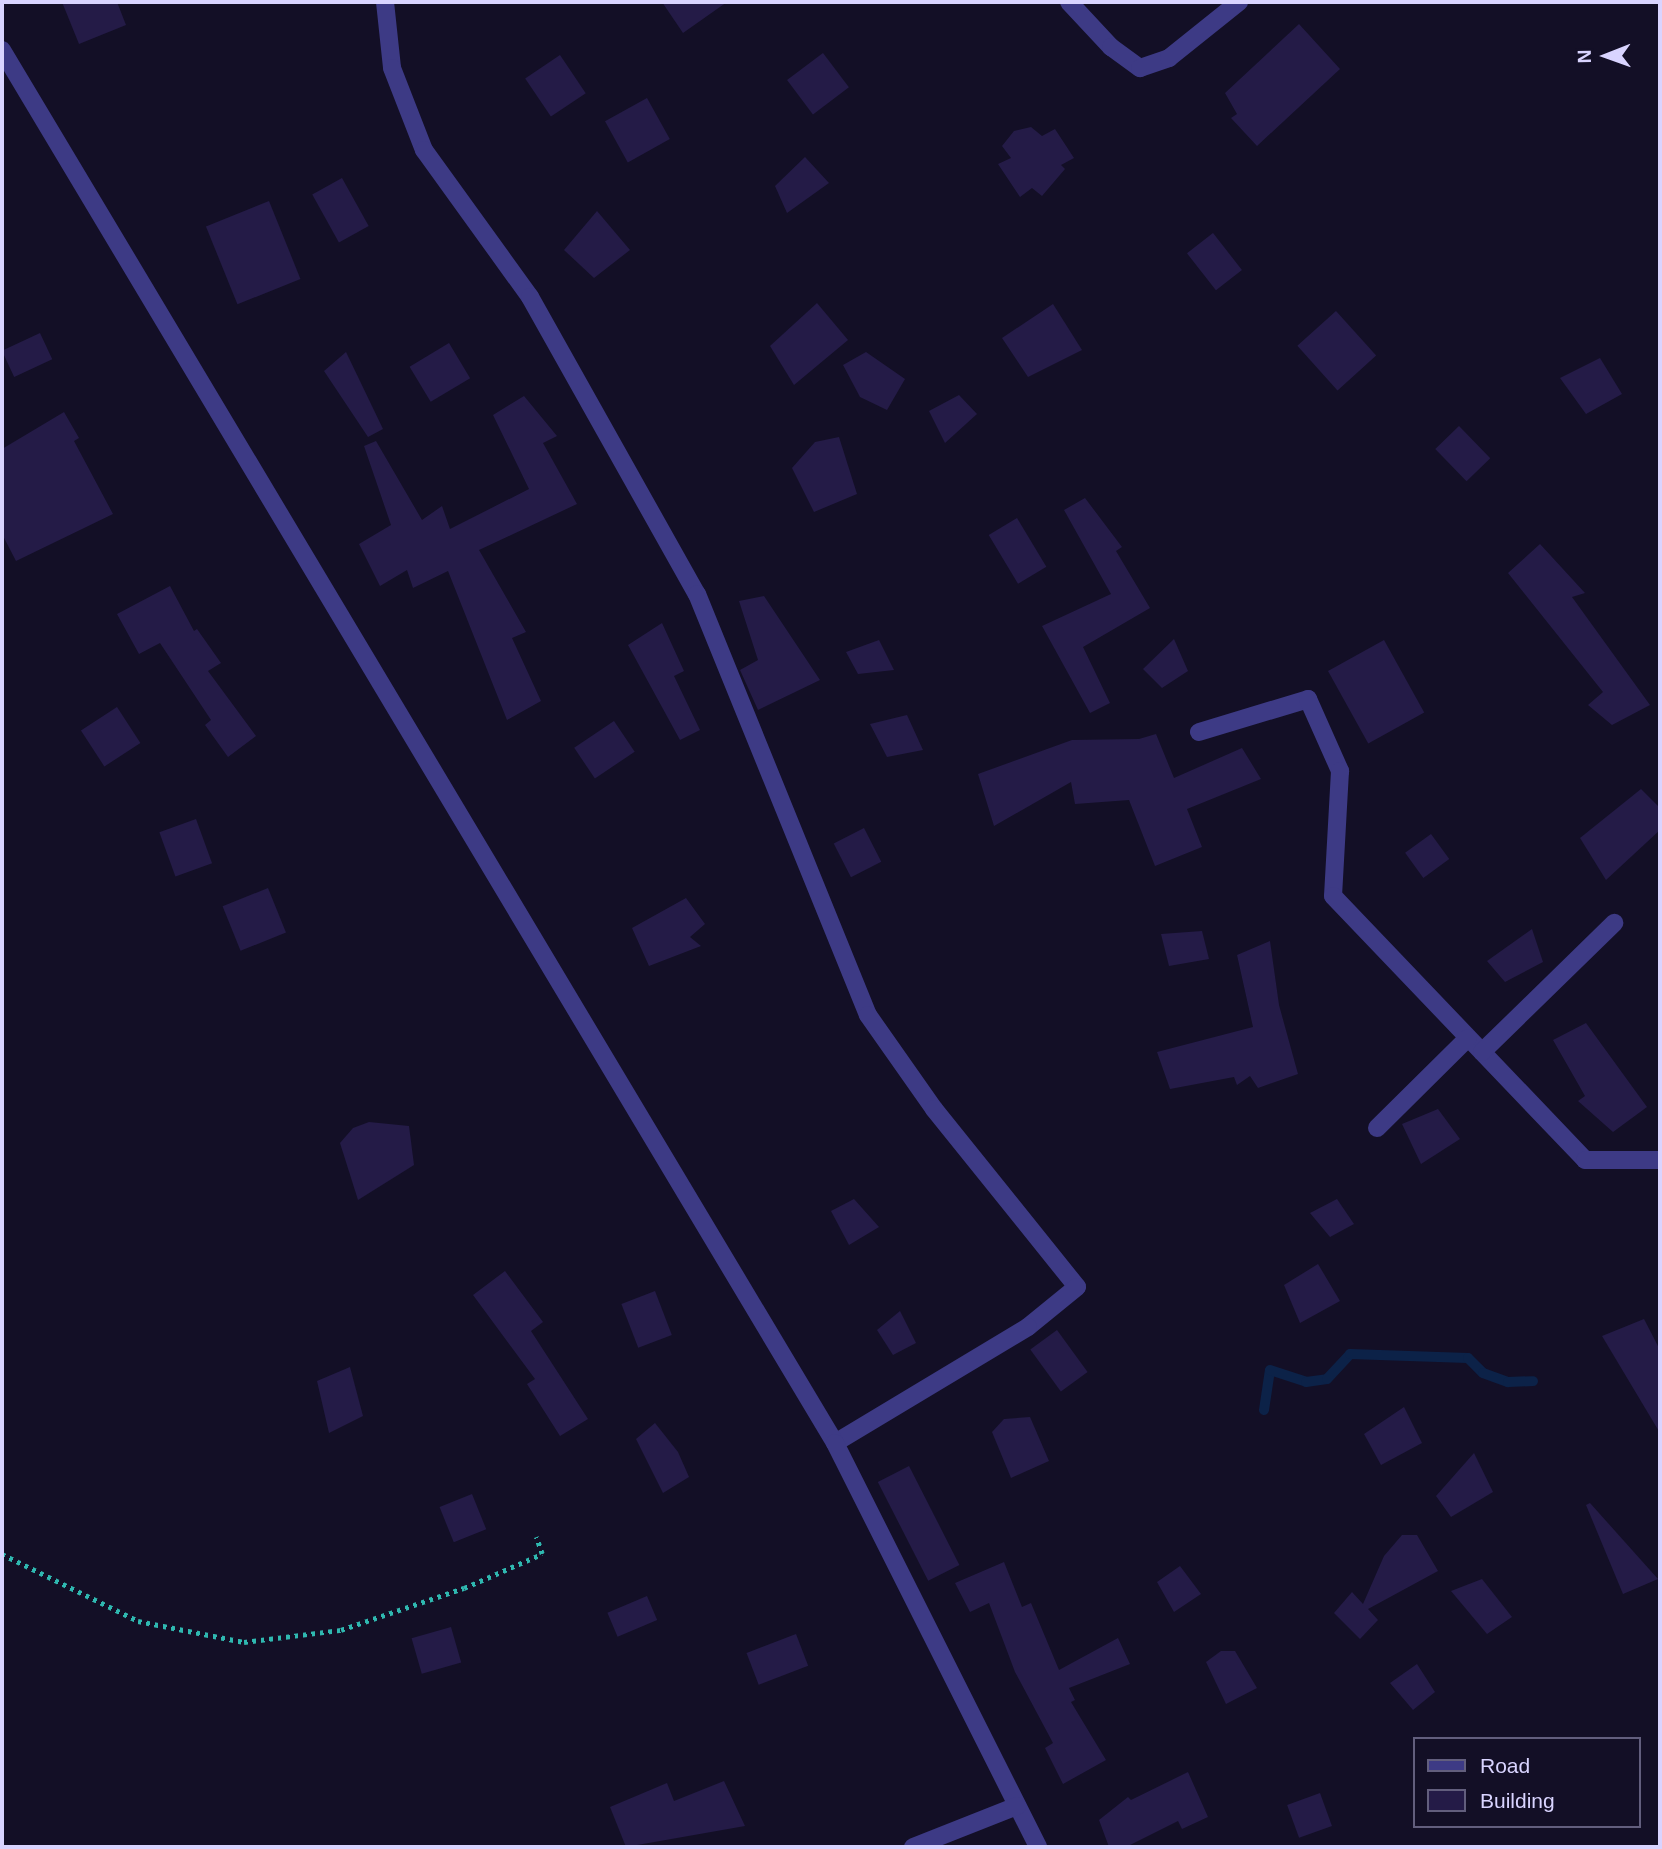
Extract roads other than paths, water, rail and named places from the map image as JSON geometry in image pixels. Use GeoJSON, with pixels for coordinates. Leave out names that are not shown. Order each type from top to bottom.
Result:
{"type":"FeatureCollection","features":[{"type":"Feature","properties":{"kind":"street"},"geometry":{"type":"LineString","coordinates":[[385,2],[392,68],[424,150],[530,297],[697,594],[868,1015],[934,1109],[1077,1287],[1028,1327],[835,1443]]}},
{"type":"Feature","properties":{"kind":"street"},"geometry":{"type":"LineString","coordinates":[[1069,2],[1111,47],[1140,68],[1168,58],[1240,2]]}},
{"type":"Feature","properties":{"kind":"street"},"geometry":{"type":"LineString","coordinates":[[2,50],[835,1443],[1038,1847]]}},
{"type":"Feature","properties":{"kind":"street"},"geometry":{"type":"LineString","coordinates":[[1199,733],[1308,699],[1340,771],[1333,896],[1585,1160],[1660,1160]]}},
{"type":"Feature","properties":{"kind":"street"},"geometry":{"type":"LineString","coordinates":[[1482,1052],[1615,923]]}},
{"type":"Feature","properties":{"kind":"street"},"geometry":{"type":"LineString","coordinates":[[1377,1129],[1468,1038]]}},
{"type":"Feature","properties":{"kind":"street"},"geometry":{"type":"LineString","coordinates":[[913,1847],[1017,1807]]}},
{"type":"Feature","properties":{"kind":"waterway"},"geometry":{"type":"LineString","coordinates":[[1264,1410],[1270,1370],[1306,1382],[1327,1379],[1350,1354],[1468,1358],[1483,1373],[1508,1382],[1533,1381]]}}]}
